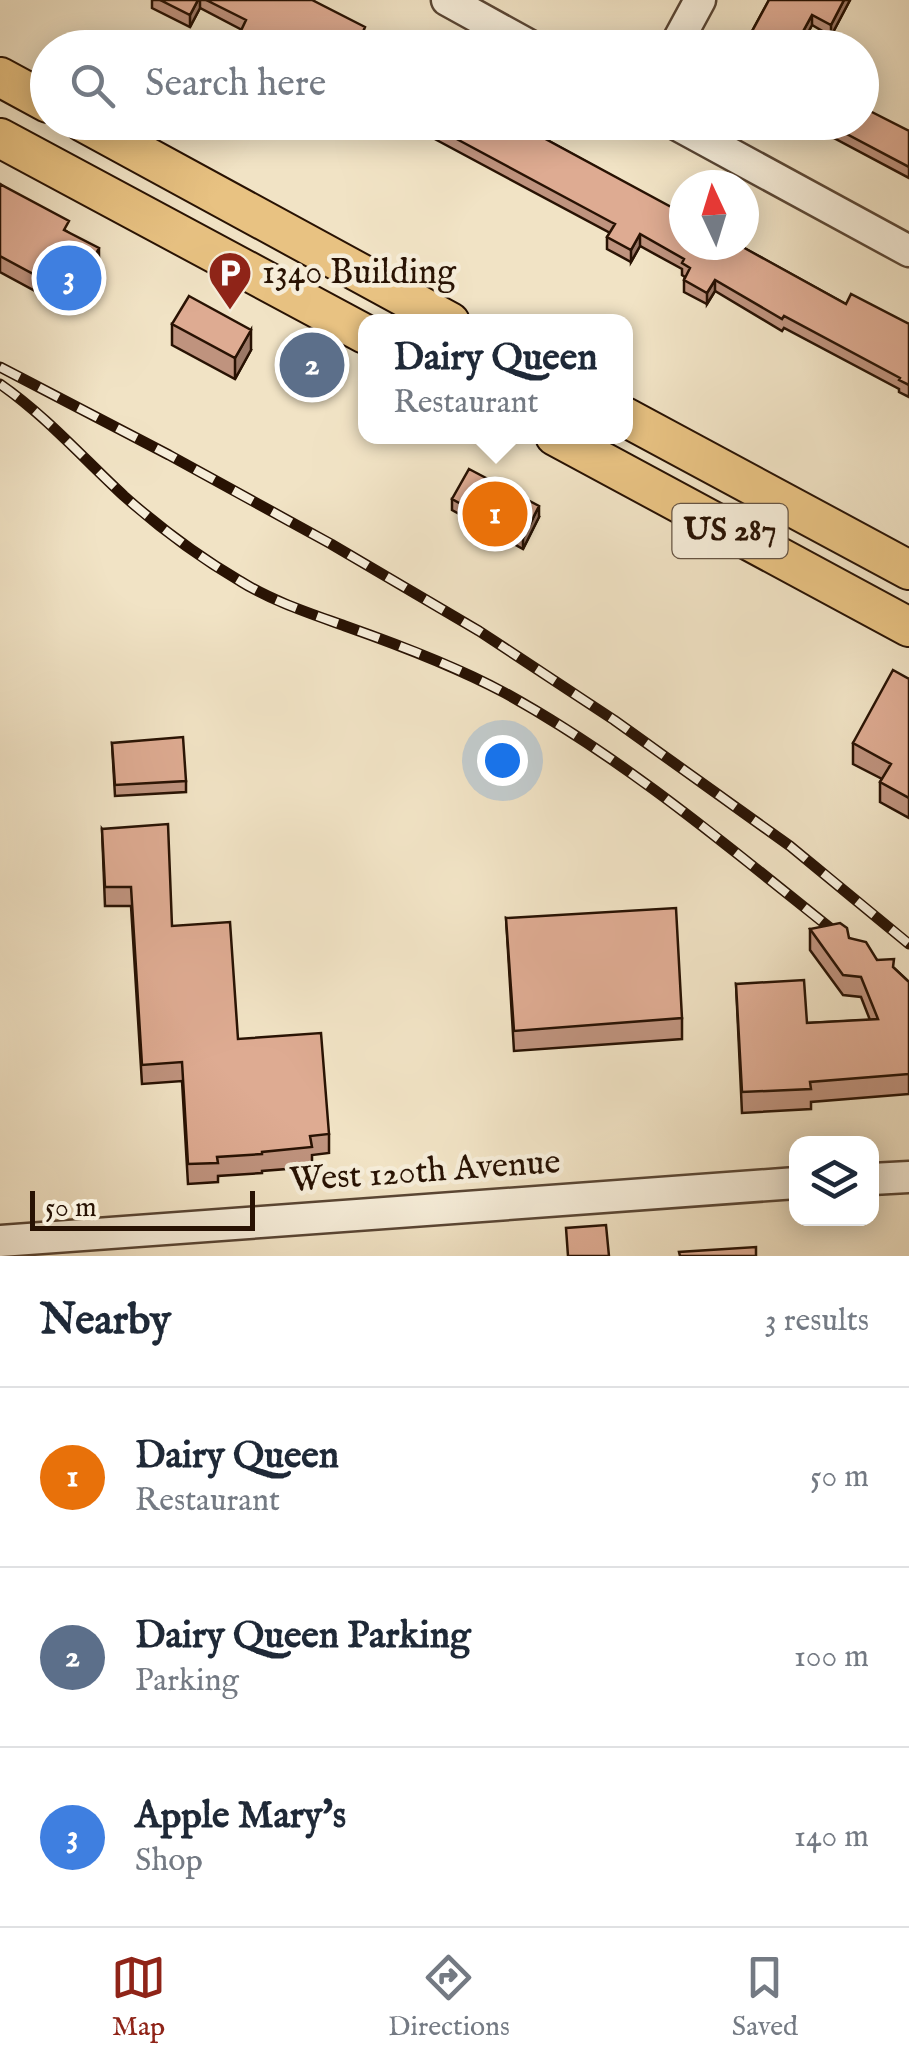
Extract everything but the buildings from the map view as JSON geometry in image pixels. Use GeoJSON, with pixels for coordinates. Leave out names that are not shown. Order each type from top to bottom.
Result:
{"type":"FeatureCollection","features":[{"type":"Feature","properties":{"kind":"main road"},"geometry":{"type":"LineString","coordinates":[[0,77],[30,93]]}},
{"type":"Feature","properties":{"kind":"main road"},"geometry":{"type":"LineString","coordinates":[[0,138],[358,330]]}},
{"type":"Feature","properties":{"kind":"main road"},"geometry":{"type":"LineString","coordinates":[[116,140],[435,314]]}},
{"type":"Feature","properties":{"kind":"main road","name":"US 287"},"geometry":{"type":"LineString","coordinates":[[633,420],[909,570]]}},
{"type":"Feature","properties":{"kind":"main road","name":"US 287"},"geometry":{"type":"LineString","coordinates":[[570,444],[909,626]]}},
{"type":"Feature","properties":{"kind":"street"},"geometry":{"type":"LineString","coordinates":[[446,0],[501,30]]}},
{"type":"Feature","properties":{"kind":"street"},"geometry":{"type":"LineString","coordinates":[[684,30],[700,0]]}},
{"type":"Feature","properties":{"kind":"street"},"geometry":{"type":"LineString","coordinates":[[705,140],[909,251]]}},
{"type":"Feature","properties":{"kind":"street"},"geometry":{"type":"LineString","coordinates":[[879,1179],[909,1177]]}},
{"type":"Feature","properties":{"kind":"street","name":"West 120th Avenue"},"geometry":{"type":"LineString","coordinates":[[0,1241],[789,1184]]}},
{"type":"Feature","properties":{"kind":"railway"},"geometry":{"type":"LineString","coordinates":[[0,367],[331,544],[479,631],[614,720],[790,846],[909,944]]}},
{"type":"Feature","properties":{"kind":"railway"},"geometry":{"type":"LineString","coordinates":[[0,384],[49,423],[137,508],[210,562],[265,595],[447,665],[551,720],[640,779],[849,943]]}},
{"type":"Feature","properties":{"kind":"place","name":"Apple Mary's"},"geometry":{"type":"Point","coordinates":[69,278]}},
{"type":"Feature","properties":{"kind":"place","name":"1340 Building"},"geometry":{"type":"Point","coordinates":[230,311]}},
{"type":"Feature","properties":{"kind":"place","name":"Dairy Queen Parking"},"geometry":{"type":"Point","coordinates":[312,365]}},
{"type":"Feature","properties":{"kind":"place","name":"Dairy Queen"},"geometry":{"type":"Point","coordinates":[495,514]}}]}
